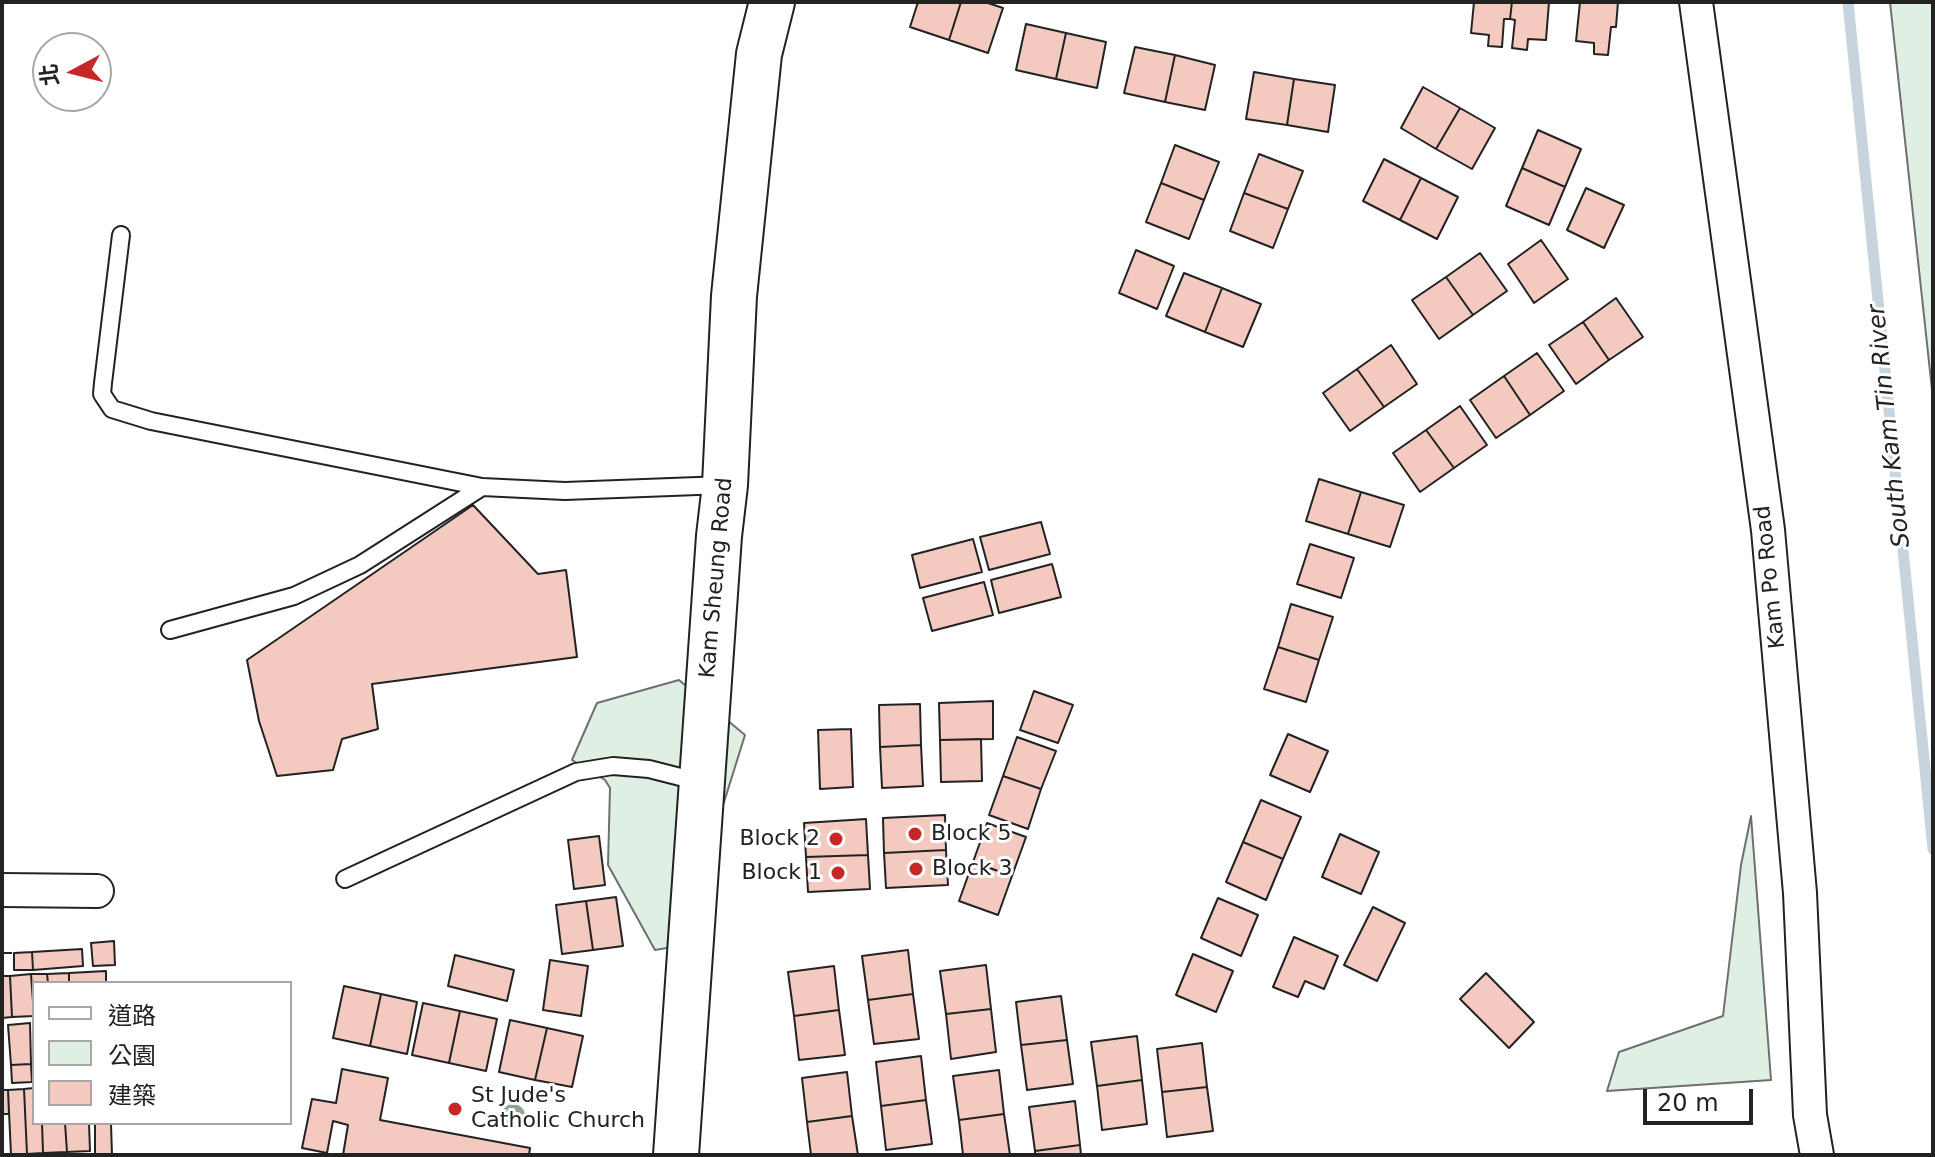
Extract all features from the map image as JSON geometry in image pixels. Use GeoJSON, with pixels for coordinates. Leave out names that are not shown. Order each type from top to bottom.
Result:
{"type":"FeatureCollection","features":[{"type":"Feature","properties":{"kind":"main road","name":"Kam Sheung Road"},"geometry":{"type":"LineString","coordinates":[[676,1155],[725,485],[734,296],[759,54],[772,2]]}},
{"type":"Feature","properties":{"kind":"street","name":"Kam Po Road"},"geometry":{"type":"LineString","coordinates":[[1696,2],[1768,530],[1800,893],[1810,1115],[1817,1155]]}},
{"type":"Feature","properties":{"kind":"street"},"geometry":{"type":"LineString","coordinates":[[2,890],[97,891]]}},
{"type":"Feature","properties":{"kind":"lane"},"geometry":{"type":"LineString","coordinates":[[121,235],[102,394],[112,409],[151,421],[482,487],[565,491],[725,485]]}},
{"type":"Feature","properties":{"kind":"lane"},"geometry":{"type":"LineString","coordinates":[[170,630],[307,590],[360,565],[482,487]]}},
{"type":"Feature","properties":{"kind":"lane"},"geometry":{"type":"LineString","coordinates":[[345,879],[576,772],[613,766],[649,769],[702,783]]}},
{"type":"Feature","properties":{"kind":"green space"},"geometry":{"type":"Polygon","coordinates":[[[1890,2],[1932,2],[1933,7],[1933,399],[1890,2]]]}},
{"type":"Feature","properties":{"kind":"green space"},"geometry":{"type":"Polygon","coordinates":[[[679,680],[745,735],[679,946],[655,950],[608,865],[610,788],[605,780],[572,760],[597,703],[679,680]]]}},
{"type":"Feature","properties":{"kind":"green space"},"geometry":{"type":"Polygon","coordinates":[[[1751,816],[1771,1080],[1607,1091],[1619,1052],[1723,1016],[1741,865],[1751,816]]]}},
{"type":"Feature","properties":{"kind":"building"},"geometry":{"type":"Polygon","coordinates":[[[918,2],[961,2],[949,40],[910,27],[918,2]]]}},
{"type":"Feature","properties":{"kind":"building"},"geometry":{"type":"Polygon","coordinates":[[[961,2],[985,2],[1003,8],[988,53],[949,40],[961,2]]]}},
{"type":"Feature","properties":{"kind":"building"},"geometry":{"type":"Polygon","coordinates":[[[1474,2],[1512,2],[1510,19],[1504,19],[1502,47],[1488,46],[1489,35],[1471,33],[1474,2]]]}},
{"type":"Feature","properties":{"kind":"building"},"geometry":{"type":"Polygon","coordinates":[[[1512,2],[1549,2],[1546,40],[1528,39],[1527,50],[1512,48],[1515,20],[1510,19],[1512,2]]]}},
{"type":"Feature","properties":{"kind":"building"},"geometry":{"type":"Polygon","coordinates":[[[1580,2],[1618,2],[1616,27],[1611,27],[1608,55],[1594,54],[1594,43],[1576,41],[1580,2]]]}},
{"type":"Feature","properties":{"kind":"building"},"geometry":{"type":"Polygon","coordinates":[[[1026,24],[1066,33],[1056,79],[1016,70],[1026,24]]]}},
{"type":"Feature","properties":{"kind":"building"},"geometry":{"type":"Polygon","coordinates":[[[1066,33],[1106,42],[1097,88],[1056,79],[1066,33]]]}},
{"type":"Feature","properties":{"kind":"building"},"geometry":{"type":"Polygon","coordinates":[[[1135,47],[1175,55],[1165,102],[1124,93],[1135,47]]]}},
{"type":"Feature","properties":{"kind":"building"},"geometry":{"type":"Polygon","coordinates":[[[1175,55],[1215,65],[1205,110],[1165,102],[1175,55]]]}},
{"type":"Feature","properties":{"kind":"building"},"geometry":{"type":"Polygon","coordinates":[[[1254,72],[1294,79],[1287,125],[1246,119],[1254,72]]]}},
{"type":"Feature","properties":{"kind":"building"},"geometry":{"type":"Polygon","coordinates":[[[1294,79],[1335,85],[1328,132],[1287,125],[1294,79]]]}},
{"type":"Feature","properties":{"kind":"building"},"geometry":{"type":"Polygon","coordinates":[[[1423,87],[1460,108],[1436,149],[1401,128],[1423,87]]]}},
{"type":"Feature","properties":{"kind":"building"},"geometry":{"type":"Polygon","coordinates":[[[1460,108],[1495,128],[1472,169],[1436,149],[1460,108]]]}},
{"type":"Feature","properties":{"kind":"building"},"geometry":{"type":"Polygon","coordinates":[[[1538,130],[1581,149],[1565,187],[1522,168],[1538,130]]]}},
{"type":"Feature","properties":{"kind":"building"},"geometry":{"type":"Polygon","coordinates":[[[1175,145],[1219,162],[1204,200],[1161,183],[1175,145]]]}},
{"type":"Feature","properties":{"kind":"building"},"geometry":{"type":"Polygon","coordinates":[[[1259,154],[1303,171],[1288,209],[1244,193],[1259,154]]]}},
{"type":"Feature","properties":{"kind":"building"},"geometry":{"type":"Polygon","coordinates":[[[1384,159],[1421,178],[1400,220],[1363,201],[1384,159]]]}},
{"type":"Feature","properties":{"kind":"building"},"geometry":{"type":"Polygon","coordinates":[[[1522,168],[1565,187],[1549,225],[1506,206],[1522,168]]]}},
{"type":"Feature","properties":{"kind":"building"},"geometry":{"type":"Polygon","coordinates":[[[1421,178],[1458,197],[1437,239],[1400,220],[1421,178]]]}},
{"type":"Feature","properties":{"kind":"building"},"geometry":{"type":"Polygon","coordinates":[[[1161,183],[1204,200],[1189,239],[1146,222],[1161,183]]]}},
{"type":"Feature","properties":{"kind":"building"},"geometry":{"type":"Polygon","coordinates":[[[1586,188],[1624,205],[1604,248],[1567,230],[1586,188]]]}},
{"type":"Feature","properties":{"kind":"building"},"geometry":{"type":"Polygon","coordinates":[[[1244,193],[1288,209],[1273,248],[1230,231],[1244,193]]]}},
{"type":"Feature","properties":{"kind":"building"},"geometry":{"type":"Polygon","coordinates":[[[1541,240],[1568,279],[1534,303],[1508,264],[1541,240]]]}},
{"type":"Feature","properties":{"kind":"building"},"geometry":{"type":"Polygon","coordinates":[[[1136,250],[1174,266],[1157,309],[1119,293],[1136,250]]]}},
{"type":"Feature","properties":{"kind":"building"},"geometry":{"type":"Polygon","coordinates":[[[1480,253],[1507,291],[1473,315],[1446,277],[1480,253]]]}},
{"type":"Feature","properties":{"kind":"building"},"geometry":{"type":"Polygon","coordinates":[[[1184,273],[1222,288],[1205,332],[1166,316],[1184,273]]]}},
{"type":"Feature","properties":{"kind":"building"},"geometry":{"type":"Polygon","coordinates":[[[1446,277],[1473,315],[1439,339],[1412,300],[1446,277]]]}},
{"type":"Feature","properties":{"kind":"building"},"geometry":{"type":"Polygon","coordinates":[[[1222,288],[1261,304],[1243,347],[1205,332],[1222,288]]]}},
{"type":"Feature","properties":{"kind":"building"},"geometry":{"type":"Polygon","coordinates":[[[1616,298],[1643,337],[1609,360],[1583,322],[1616,298]]]}},
{"type":"Feature","properties":{"kind":"building"},"geometry":{"type":"Polygon","coordinates":[[[1583,322],[1609,360],[1576,384],[1549,345],[1583,322]]]}},
{"type":"Feature","properties":{"kind":"building"},"geometry":{"type":"Polygon","coordinates":[[[1391,345],[1417,384],[1384,407],[1357,369],[1391,345]]]}},
{"type":"Feature","properties":{"kind":"building"},"geometry":{"type":"Polygon","coordinates":[[[1537,353],[1564,391],[1530,415],[1504,376],[1537,353]]]}},
{"type":"Feature","properties":{"kind":"building"},"geometry":{"type":"Polygon","coordinates":[[[1357,369],[1384,407],[1350,431],[1323,393],[1357,369]]]}},
{"type":"Feature","properties":{"kind":"building"},"geometry":{"type":"Polygon","coordinates":[[[1504,376],[1530,415],[1496,438],[1470,400],[1504,376]]]}},
{"type":"Feature","properties":{"kind":"building"},"geometry":{"type":"Polygon","coordinates":[[[1460,406],[1487,445],[1454,468],[1426,430],[1460,406]]]}},
{"type":"Feature","properties":{"kind":"building"},"geometry":{"type":"Polygon","coordinates":[[[1426,430],[1454,468],[1420,492],[1393,453],[1426,430]]]}},
{"type":"Feature","properties":{"kind":"building"},"geometry":{"type":"Polygon","coordinates":[[[1319,479],[1361,492],[1348,534],[1306,521],[1319,479]]]}},
{"type":"Feature","properties":{"kind":"building"},"geometry":{"type":"Polygon","coordinates":[[[1361,492],[1404,505],[1390,547],[1348,534],[1361,492]]]}},
{"type":"Feature","properties":{"kind":"building"},"geometry":{"type":"Polygon","coordinates":[[[473,505],[538,574],[566,570],[577,657],[372,684],[378,729],[342,739],[333,770],[277,776],[259,721],[247,660],[473,505]]]}},
{"type":"Feature","properties":{"kind":"building"},"geometry":{"type":"Polygon","coordinates":[[[1041,522],[1050,554],[989,570],[980,537],[1041,522]]]}},
{"type":"Feature","properties":{"kind":"building"},"geometry":{"type":"Polygon","coordinates":[[[973,539],[982,572],[920,588],[912,555],[973,539]]]}},
{"type":"Feature","properties":{"kind":"building"},"geometry":{"type":"Polygon","coordinates":[[[1310,544],[1354,558],[1341,598],[1297,584],[1310,544]]]}},
{"type":"Feature","properties":{"kind":"building"},"geometry":{"type":"Polygon","coordinates":[[[1052,564],[1061,597],[999,613],[991,580],[1052,564]]]}},
{"type":"Feature","properties":{"kind":"building"},"geometry":{"type":"Polygon","coordinates":[[[984,582],[993,615],[932,631],[923,598],[984,582]]]}},
{"type":"Feature","properties":{"kind":"building"},"geometry":{"type":"Polygon","coordinates":[[[1291,604],[1333,617],[1319,660],[1278,647],[1291,604]]]}},
{"type":"Feature","properties":{"kind":"building"},"geometry":{"type":"Polygon","coordinates":[[[1278,647],[1319,660],[1306,702],[1264,689],[1278,647]]]}},
{"type":"Feature","properties":{"kind":"building"},"geometry":{"type":"Polygon","coordinates":[[[1034,691],[1073,705],[1058,743],[1020,730],[1034,691]]]}},
{"type":"Feature","properties":{"kind":"building"},"geometry":{"type":"Polygon","coordinates":[[[993,701],[993,739],[940,740],[939,703],[993,701]]]}},
{"type":"Feature","properties":{"kind":"building"},"geometry":{"type":"Polygon","coordinates":[[[920,704],[921,745],[880,747],[879,705],[920,704]]]}},
{"type":"Feature","properties":{"kind":"building"},"geometry":{"type":"Polygon","coordinates":[[[851,729],[853,787],[820,789],[818,730],[851,729]]]}},
{"type":"Feature","properties":{"kind":"building"},"geometry":{"type":"Polygon","coordinates":[[[1288,734],[1328,751],[1310,792],[1270,775],[1288,734]]]}},
{"type":"Feature","properties":{"kind":"building"},"geometry":{"type":"Polygon","coordinates":[[[1017,737],[1056,751],[1041,789],[1003,776],[1017,737]]]}},
{"type":"Feature","properties":{"kind":"building"},"geometry":{"type":"Polygon","coordinates":[[[981,739],[982,781],[941,782],[940,740],[981,739]]]}},
{"type":"Feature","properties":{"kind":"building"},"geometry":{"type":"Polygon","coordinates":[[[921,745],[923,786],[882,788],[880,747],[921,745]]]}},
{"type":"Feature","properties":{"kind":"building"},"geometry":{"type":"Polygon","coordinates":[[[1003,776],[1041,789],[1028,829],[989,815],[1003,776]]]}},
{"type":"Feature","properties":{"kind":"building"},"geometry":{"type":"Polygon","coordinates":[[[1261,800],[1301,817],[1283,859],[1243,842],[1261,800]]]}},
{"type":"Feature","properties":{"kind":"building","name":"Block 5"},"geometry":{"type":"Polygon","coordinates":[[[945,815],[946,850],[884,853],[883,818],[945,815]]]}},
{"type":"Feature","properties":{"kind":"building","name":"Block 2"},"geometry":{"type":"Polygon","coordinates":[[[866,819],[868,855],[806,857],[804,823],[866,819]]]}},
{"type":"Feature","properties":{"kind":"building"},"geometry":{"type":"Polygon","coordinates":[[[987,823],[1026,837],[1012,876],[973,862],[987,823]]]}},
{"type":"Feature","properties":{"kind":"building"},"geometry":{"type":"Polygon","coordinates":[[[1340,834],[1379,852],[1361,894],[1322,877],[1340,834]]]}},
{"type":"Feature","properties":{"kind":"building"},"geometry":{"type":"Polygon","coordinates":[[[599,836],[605,885],[574,889],[568,840],[599,836]]]}},
{"type":"Feature","properties":{"kind":"building"},"geometry":{"type":"Polygon","coordinates":[[[1243,842],[1283,859],[1266,900],[1226,882],[1243,842]]]}},
{"type":"Feature","properties":{"kind":"building","name":"Block 3"},"geometry":{"type":"Polygon","coordinates":[[[946,850],[948,885],[886,888],[884,853],[946,850]]]}},
{"type":"Feature","properties":{"kind":"building","name":"Block 1"},"geometry":{"type":"Polygon","coordinates":[[[868,855],[870,889],[808,892],[806,857],[868,855]]]}},
{"type":"Feature","properties":{"kind":"building"},"geometry":{"type":"Polygon","coordinates":[[[973,862],[1012,876],[998,915],[959,901],[973,862]]]}},
{"type":"Feature","properties":{"kind":"building"},"geometry":{"type":"Polygon","coordinates":[[[616,897],[623,946],[593,950],[586,901],[616,897]]]}},
{"type":"Feature","properties":{"kind":"building"},"geometry":{"type":"Polygon","coordinates":[[[1218,898],[1258,915],[1241,956],[1201,938],[1218,898]]]}},
{"type":"Feature","properties":{"kind":"building"},"geometry":{"type":"Polygon","coordinates":[[[586,901],[593,950],[562,954],[556,905],[586,901]]]}},
{"type":"Feature","properties":{"kind":"building"},"geometry":{"type":"Polygon","coordinates":[[[1373,907],[1405,923],[1377,981],[1344,965],[1373,907]]]}},
{"type":"Feature","properties":{"kind":"building"},"geometry":{"type":"Polygon","coordinates":[[[1294,937],[1338,956],[1324,989],[1305,981],[1298,997],[1273,987],[1294,937]]]}},
{"type":"Feature","properties":{"kind":"building"},"geometry":{"type":"Polygon","coordinates":[[[114,941],[115,965],[93,966],[91,943],[114,941]]]}},
{"type":"Feature","properties":{"kind":"building"},"geometry":{"type":"Polygon","coordinates":[[[82,949],[83,966],[33,970],[32,952],[82,949]]]}},
{"type":"Feature","properties":{"kind":"building"},"geometry":{"type":"Polygon","coordinates":[[[908,950],[913,994],[868,1000],[862,956],[908,950]]]}},
{"type":"Feature","properties":{"kind":"building"},"geometry":{"type":"Polygon","coordinates":[[[32,952],[33,970],[14,970],[14,953],[32,952]]]}},
{"type":"Feature","properties":{"kind":"building"},"geometry":{"type":"Polygon","coordinates":[[[1193,954],[1233,971],[1216,1012],[1176,995],[1193,954]]]}},
{"type":"Feature","properties":{"kind":"building"},"geometry":{"type":"Polygon","coordinates":[[[455,955],[514,970],[507,1001],[448,986],[455,955]]]}},
{"type":"Feature","properties":{"kind":"building"},"geometry":{"type":"Polygon","coordinates":[[[550,960],[588,966],[581,1016],[543,1010],[550,960]]]}},
{"type":"Feature","properties":{"kind":"building"},"geometry":{"type":"Polygon","coordinates":[[[986,965],[991,1009],[946,1014],[940,971],[986,965]]]}},
{"type":"Feature","properties":{"kind":"building"},"geometry":{"type":"Polygon","coordinates":[[[834,966],[839,1010],[794,1016],[788,972],[834,966]]]}},
{"type":"Feature","properties":{"kind":"building"},"geometry":{"type":"Polygon","coordinates":[[[106,971],[106,981],[69,981],[69,973],[106,971]]]}},
{"type":"Feature","properties":{"kind":"building"},"geometry":{"type":"Polygon","coordinates":[[[69,973],[69,981],[48,981],[47,974],[69,973]]]}},
{"type":"Feature","properties":{"kind":"building"},"geometry":{"type":"Polygon","coordinates":[[[1486,973],[1534,1022],[1509,1048],[1460,999],[1486,973]]]}},
{"type":"Feature","properties":{"kind":"building"},"geometry":{"type":"Polygon","coordinates":[[[31,974],[47,974],[48,981],[32,981],[32,988],[31,974]]]}},
{"type":"Feature","properties":{"kind":"building"},"geometry":{"type":"Polygon","coordinates":[[[31,974],[32,1016],[12,1017],[10,976],[31,974]]]}},
{"type":"Feature","properties":{"kind":"building"},"geometry":{"type":"Polygon","coordinates":[[[2,976],[10,976],[12,1017],[2,1018],[2,976]]]}},
{"type":"Feature","properties":{"kind":"building"},"geometry":{"type":"Polygon","coordinates":[[[344,986],[381,994],[370,1046],[333,1038],[344,986]]]}},
{"type":"Feature","properties":{"kind":"building"},"geometry":{"type":"Polygon","coordinates":[[[381,994],[417,1002],[407,1054],[370,1046],[381,994]]]}},
{"type":"Feature","properties":{"kind":"building"},"geometry":{"type":"Polygon","coordinates":[[[913,994],[919,1039],[874,1044],[868,1000],[913,994]]]}},
{"type":"Feature","properties":{"kind":"building"},"geometry":{"type":"Polygon","coordinates":[[[1061,996],[1067,1040],[1021,1045],[1016,1002],[1061,996]]]}},
{"type":"Feature","properties":{"kind":"building"},"geometry":{"type":"Polygon","coordinates":[[[423,1003],[460,1011],[449,1063],[412,1055],[423,1003]]]}},
{"type":"Feature","properties":{"kind":"building"},"geometry":{"type":"Polygon","coordinates":[[[991,1009],[996,1052],[951,1059],[946,1014],[991,1009]]]}},
{"type":"Feature","properties":{"kind":"building"},"geometry":{"type":"Polygon","coordinates":[[[839,1010],[845,1055],[799,1060],[794,1016],[839,1010]]]}},
{"type":"Feature","properties":{"kind":"building"},"geometry":{"type":"Polygon","coordinates":[[[460,1011],[497,1019],[486,1071],[449,1063],[460,1011]]]}},
{"type":"Feature","properties":{"kind":"building"},"geometry":{"type":"Polygon","coordinates":[[[510,1020],[547,1028],[535,1080],[499,1072],[510,1020]]]}},
{"type":"Feature","properties":{"kind":"building"},"geometry":{"type":"Polygon","coordinates":[[[30,1023],[31,1064],[11,1065],[8,1025],[30,1023]]]}},
{"type":"Feature","properties":{"kind":"building"},"geometry":{"type":"Polygon","coordinates":[[[547,1028],[583,1036],[572,1087],[535,1080],[547,1028]]]}},
{"type":"Feature","properties":{"kind":"building"},"geometry":{"type":"Polygon","coordinates":[[[1137,1036],[1142,1080],[1097,1086],[1091,1042],[1137,1036]]]}},
{"type":"Feature","properties":{"kind":"building"},"geometry":{"type":"Polygon","coordinates":[[[1067,1040],[1073,1084],[1027,1090],[1021,1045],[1067,1040]]]}},
{"type":"Feature","properties":{"kind":"building"},"geometry":{"type":"Polygon","coordinates":[[[1202,1043],[1207,1087],[1162,1092],[1157,1049],[1202,1043]]]}},
{"type":"Feature","properties":{"kind":"building"},"geometry":{"type":"Polygon","coordinates":[[[921,1056],[926,1100],[881,1106],[876,1062],[921,1056]]]}},
{"type":"Feature","properties":{"kind":"building"},"geometry":{"type":"Polygon","coordinates":[[[31,1064],[32,1082],[12,1083],[11,1065],[31,1064]]]}},
{"type":"Feature","properties":{"kind":"building"},"geometry":{"type":"Polygon","coordinates":[[[342,1069],[388,1078],[380,1120],[530,1148],[529,1155],[343,1155],[348,1125],[333,1121],[327,1153],[302,1148],[312,1099],[336,1103],[342,1069]]]}},
{"type":"Feature","properties":{"kind":"building"},"geometry":{"type":"Polygon","coordinates":[[[999,1070],[1004,1114],[959,1120],[953,1076],[999,1070]]]}},
{"type":"Feature","properties":{"kind":"building"},"geometry":{"type":"Polygon","coordinates":[[[847,1072],[852,1116],[807,1122],[802,1078],[847,1072]]]}},
{"type":"Feature","properties":{"kind":"building"},"geometry":{"type":"Polygon","coordinates":[[[1142,1080],[1147,1124],[1102,1130],[1097,1086],[1142,1080]]]}},
{"type":"Feature","properties":{"kind":"building"},"geometry":{"type":"Polygon","coordinates":[[[1207,1087],[1213,1131],[1167,1137],[1162,1092],[1207,1087]]]}},
{"type":"Feature","properties":{"kind":"building"},"geometry":{"type":"Polygon","coordinates":[[[32,1088],[32,1125],[42,1125],[43,1153],[27,1154],[24,1089],[32,1088]]]}},
{"type":"Feature","properties":{"kind":"building"},"geometry":{"type":"Polygon","coordinates":[[[24,1089],[27,1154],[11,1155],[8,1090],[24,1089]]]}},
{"type":"Feature","properties":{"kind":"building"},"geometry":{"type":"Polygon","coordinates":[[[2,1090],[8,1090],[9,1114],[2,1114],[2,1090]]]}},
{"type":"Feature","properties":{"kind":"building"},"geometry":{"type":"Polygon","coordinates":[[[926,1100],[932,1144],[886,1150],[881,1106],[926,1100]]]}},
{"type":"Feature","properties":{"kind":"building"},"geometry":{"type":"Polygon","coordinates":[[[1075,1101],[1080,1145],[1035,1151],[1029,1107],[1075,1101]]]}},
{"type":"Feature","properties":{"kind":"building"},"geometry":{"type":"Polygon","coordinates":[[[1004,1114],[1010,1155],[963,1155],[959,1120],[1004,1114]]]}},
{"type":"Feature","properties":{"kind":"building"},"geometry":{"type":"Polygon","coordinates":[[[852,1116],[858,1155],[811,1155],[807,1122],[852,1116]]]}},
{"type":"Feature","properties":{"kind":"building"},"geometry":{"type":"Polygon","coordinates":[[[42,1125],[65,1125],[67,1152],[43,1153],[42,1125]]]}},
{"type":"Feature","properties":{"kind":"building"},"geometry":{"type":"Polygon","coordinates":[[[65,1125],[89,1125],[90,1151],[67,1152],[65,1125]]]}},
{"type":"Feature","properties":{"kind":"building"},"geometry":{"type":"Polygon","coordinates":[[[95,1125],[111,1125],[112,1155],[95,1155],[95,1125]]]}},
{"type":"Feature","properties":{"kind":"building"},"geometry":{"type":"Polygon","coordinates":[[[1080,1145],[1081,1155],[1035,1155],[1035,1151],[1080,1145]]]}},
{"type":"Feature","properties":{"kind":"waterway","name":"South Kam Tin River"},"geometry":{"type":"LineString","coordinates":[[1848,2],[1933,849]]}},
{"type":"Feature","properties":{"kind":"fence"},"geometry":{"type":"LineString","coordinates":[[2,953],[18,953]]}},
{"type":"Feature","properties":{"kind":"place","name":"Block 5"},"geometry":{"type":"Point","coordinates":[915,834]}},
{"type":"Feature","properties":{"kind":"place","name":"Block 2"},"geometry":{"type":"Point","coordinates":[836,839]}},
{"type":"Feature","properties":{"kind":"place","name":"Block 3"},"geometry":{"type":"Point","coordinates":[916,869]}},
{"type":"Feature","properties":{"kind":"place","name":"Block 1"},"geometry":{"type":"Point","coordinates":[838,873]}},
{"type":"Feature","properties":{"kind":"place","name":"St Jude's Catholic Church"},"geometry":{"type":"Point","coordinates":[455,1109]}}]}
